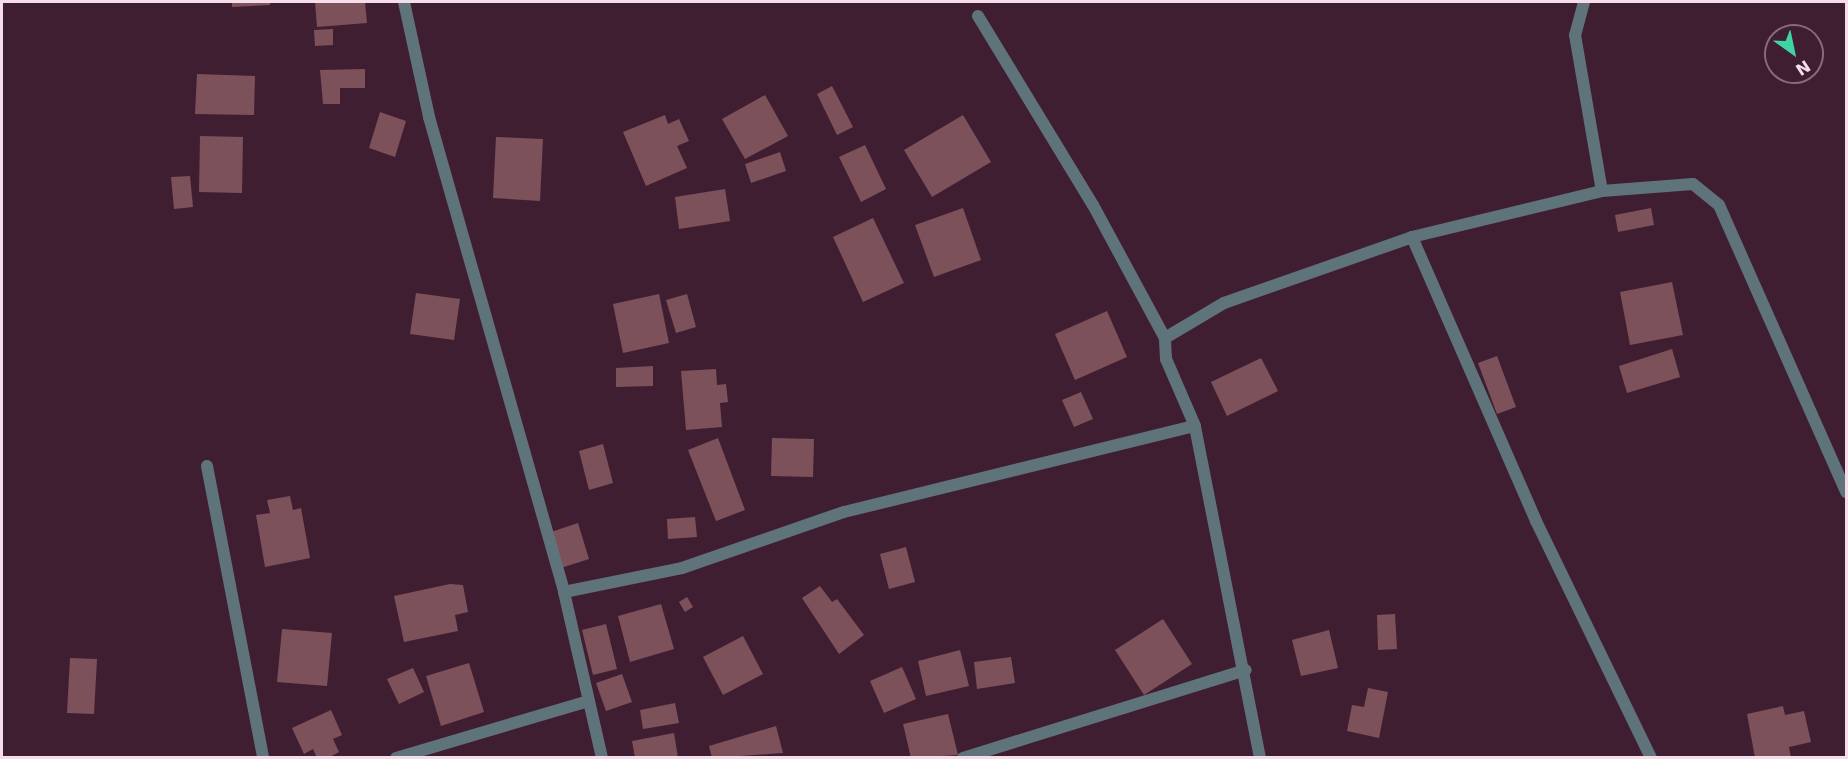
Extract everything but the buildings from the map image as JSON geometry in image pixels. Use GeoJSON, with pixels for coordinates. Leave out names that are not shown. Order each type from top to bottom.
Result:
{"type":"FeatureCollection","features":[{"type":"Feature","properties":{"kind":"street"},"geometry":{"type":"LineString","coordinates":[[404,2],[467,260],[564,592],[602,758]]}},
{"type":"Feature","properties":{"kind":"street"},"geometry":{"type":"LineString","coordinates":[[1584,2],[1575,34],[1602,191]]}},
{"type":"Feature","properties":{"kind":"street"},"geometry":{"type":"LineString","coordinates":[[978,16],[1093,205],[1165,338],[1166,358],[1195,426],[1246,670],[1260,758]]}},
{"type":"Feature","properties":{"kind":"street"},"geometry":{"type":"LineString","coordinates":[[1165,338],[1224,303],[1412,237],[1602,191],[1692,184],[1719,205],[1846,492]]}},
{"type":"Feature","properties":{"kind":"street"},"geometry":{"type":"LineString","coordinates":[[1412,237],[1536,521],[1651,758]]}},
{"type":"Feature","properties":{"kind":"street"},"geometry":{"type":"LineString","coordinates":[[564,592],[682,568],[844,512],[1195,426]]}},
{"type":"Feature","properties":{"kind":"street"},"geometry":{"type":"LineString","coordinates":[[207,465],[263,758]]}},
{"type":"Feature","properties":{"kind":"street"},"geometry":{"type":"LineString","coordinates":[[963,758],[1246,670]]}},
{"type":"Feature","properties":{"kind":"street"},"geometry":{"type":"LineString","coordinates":[[396,758],[589,701]]}}]}
